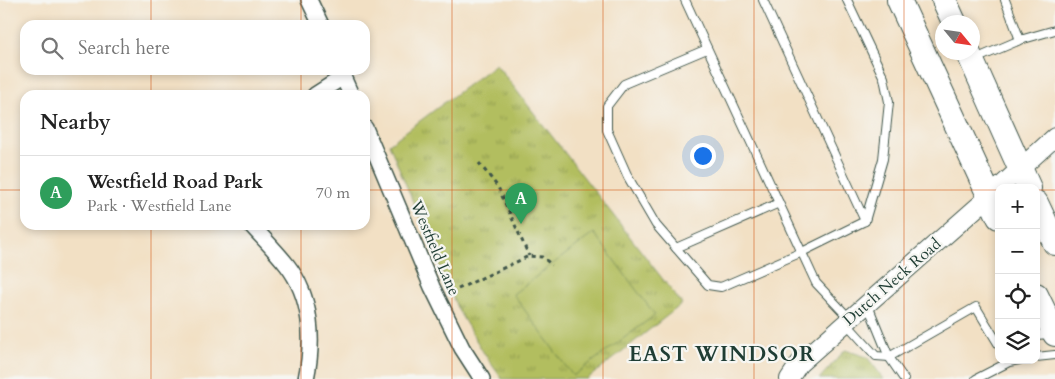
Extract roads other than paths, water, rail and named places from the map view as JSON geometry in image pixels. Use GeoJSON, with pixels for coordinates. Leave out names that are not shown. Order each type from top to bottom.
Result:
{"type":"FeatureCollection","features":[{"type":"Feature","properties":{"kind":"highway"},"geometry":{"type":"LineString","coordinates":[[899,0],[995,196]]}},
{"type":"Feature","properties":{"kind":"highway"},"geometry":{"type":"LineString","coordinates":[[944,0],[951,15]]}},
{"type":"Feature","properties":{"kind":"highway"},"geometry":{"type":"LineString","coordinates":[[971,60],[1025,178]]}},
{"type":"Feature","properties":{"kind":"highway"},"geometry":{"type":"LineString","coordinates":[[1040,211],[1055,243]]}},
{"type":"Feature","properties":{"kind":"highway"},"geometry":{"type":"LineString","coordinates":[[1040,303],[1055,334]]}},
{"type":"Feature","properties":{"kind":"street"},"geometry":{"type":"LineString","coordinates":[[309,0],[318,20]]}},
{"type":"Feature","properties":{"kind":"street"},"geometry":{"type":"LineString","coordinates":[[321,90],[340,75]]}},
{"type":"Feature","properties":{"kind":"street"},"geometry":{"type":"LineString","coordinates":[[343,75],[349,90]]}},
{"type":"Feature","properties":{"kind":"street","name":"Dutch Neck Road"},"geometry":{"type":"LineString","coordinates":[[1025,178],[1055,137]]}},
{"type":"Feature","properties":{"kind":"street","name":"Westfield Lane"},"geometry":{"type":"LineString","coordinates":[[370,140],[432,287],[462,348],[482,379]]}},
{"type":"Feature","properties":{"kind":"street","name":"Dutch Neck Road"},"geometry":{"type":"LineString","coordinates":[[789,379],[799,364],[867,303],[995,199]]}},
{"type":"Feature","properties":{"kind":"street"},"geometry":{"type":"LineString","coordinates":[[256,230],[288,266],[307,306],[311,329],[311,355],[306,379]]}},
{"type":"Feature","properties":{"kind":"lane"},"geometry":{"type":"LineString","coordinates":[[685,0],[816,283],[876,356],[889,358],[976,307],[995,338]]}},
{"type":"Feature","properties":{"kind":"lane"},"geometry":{"type":"LineString","coordinates":[[763,0],[865,221]]}},
{"type":"Feature","properties":{"kind":"lane"},"geometry":{"type":"LineString","coordinates":[[707,49],[624,84],[607,106],[607,130],[628,178],[656,225],[708,285],[721,287],[802,252],[865,221],[883,159],[889,102],[884,78],[847,0]]}},
{"type":"Feature","properties":{"kind":"lane"},"geometry":{"type":"LineString","coordinates":[[1005,0],[1020,40]]}},
{"type":"Feature","properties":{"kind":"lane"},"geometry":{"type":"LineString","coordinates":[[980,53],[1055,30]]}},
{"type":"Feature","properties":{"kind":"lane"},"geometry":{"type":"LineString","coordinates":[[676,248],[779,203]]}},
{"type":"Feature","properties":{"kind":"lane"},"geometry":{"type":"LineString","coordinates":[[867,303],[889,358],[904,379]]}},
{"type":"Feature","properties":{"kind":"lane"},"geometry":{"type":"LineString","coordinates":[[1040,335],[1055,334]]}},
{"type":"Feature","properties":{"kind":"lane"},"geometry":{"type":"LineString","coordinates":[[1040,356],[1055,354]]}},
{"type":"Feature","properties":{"kind":"lane"},"geometry":{"type":"LineString","coordinates":[[976,379],[1004,364]]}},
{"type":"Feature","properties":{"kind":"place","name":"Westfield Road Park"},"geometry":{"type":"Point","coordinates":[521,224]}},
{"type":"Feature","properties":{"kind":"district","name":"EAST WINDSOR"},"geometry":{"type":"Point","coordinates":[722,354]}}]}
